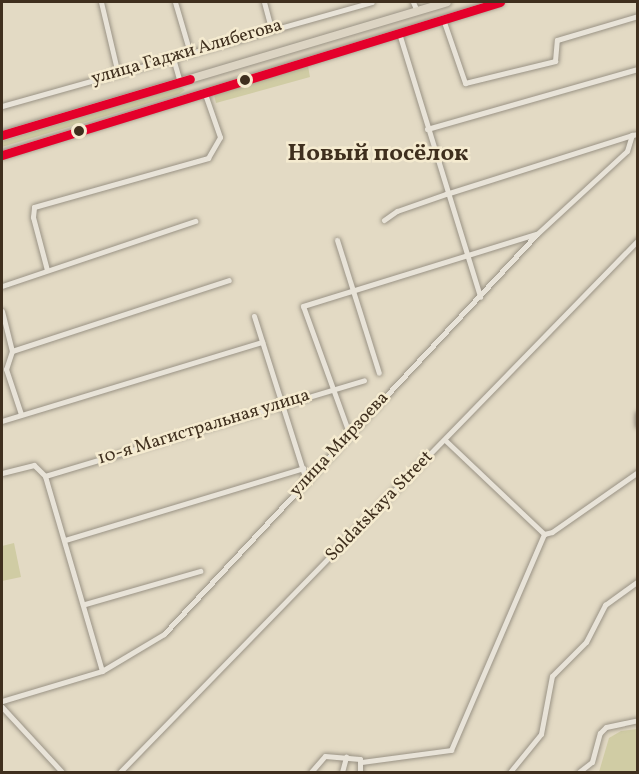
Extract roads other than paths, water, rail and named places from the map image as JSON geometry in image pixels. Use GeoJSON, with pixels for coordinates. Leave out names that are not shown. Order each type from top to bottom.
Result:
{"type":"FeatureCollection","features":[{"type":"Feature","properties":{"kind":"main road"},"geometry":{"type":"LineString","coordinates":[[2,135],[447,2]]}},
{"type":"Feature","properties":{"kind":"main road"},"geometry":{"type":"LineString","coordinates":[[2,155],[500,2]]}},
{"type":"Feature","properties":{"kind":"main road"},"geometry":{"type":"LineString","coordinates":[[334,36],[331,47],[341,52]]}},
{"type":"Feature","properties":{"kind":"main road"},"geometry":{"type":"LineString","coordinates":[[180,82],[188,86],[186,100]]}},
{"type":"Feature","properties":{"kind":"street"},"geometry":{"type":"LineString","coordinates":[[101,2],[118,74]]}},
{"type":"Feature","properties":{"kind":"street"},"geometry":{"type":"LineString","coordinates":[[175,2],[190,53]]}},
{"type":"Feature","properties":{"kind":"street"},"geometry":{"type":"LineString","coordinates":[[264,2],[271,28]]}},
{"type":"Feature","properties":{"kind":"street","name":"улица Гаджи Алибегова"},"geometry":{"type":"LineString","coordinates":[[2,106],[271,28],[372,2]]}},
{"type":"Feature","properties":{"kind":"street"},"geometry":{"type":"LineString","coordinates":[[413,2],[417,11]]}},
{"type":"Feature","properties":{"kind":"street"},"geometry":{"type":"LineString","coordinates":[[443,19],[465,83],[555,61],[557,40],[638,16]]}},
{"type":"Feature","properties":{"kind":"street"},"geometry":{"type":"LineString","coordinates":[[399,33],[446,194],[480,297]]}},
{"type":"Feature","properties":{"kind":"street"},"geometry":{"type":"LineString","coordinates":[[173,58],[180,82]]}},
{"type":"Feature","properties":{"kind":"street"},"geometry":{"type":"LineString","coordinates":[[428,129],[638,69]]}},
{"type":"Feature","properties":{"kind":"street"},"geometry":{"type":"LineString","coordinates":[[47,270],[33,217],[34,207],[208,158],[220,137],[205,94]]}},
{"type":"Feature","properties":{"kind":"street"},"geometry":{"type":"LineString","coordinates":[[384,220],[397,211],[446,194],[635,134]]}},
{"type":"Feature","properties":{"kind":"street","name":"улица Мирзоева"},"geometry":{"type":"LineString","coordinates":[[2,701],[102,671],[164,634],[537,234],[627,151],[635,134]]}},
{"type":"Feature","properties":{"kind":"street"},"geometry":{"type":"LineString","coordinates":[[2,286],[195,221]]}},
{"type":"Feature","properties":{"kind":"street"},"geometry":{"type":"LineString","coordinates":[[349,433],[303,306],[537,234]]}},
{"type":"Feature","properties":{"kind":"street"},"geometry":{"type":"LineString","coordinates":[[337,240],[379,373]]}},
{"type":"Feature","properties":{"kind":"street","name":"Soldatskaya Street"},"geometry":{"type":"LineString","coordinates":[[120,772],[446,440],[638,240]]}},
{"type":"Feature","properties":{"kind":"street"},"geometry":{"type":"LineString","coordinates":[[12,351],[229,280]]}},
{"type":"Feature","properties":{"kind":"street"},"geometry":{"type":"LineString","coordinates":[[2,311],[12,351],[4,370],[21,414]]}},
{"type":"Feature","properties":{"kind":"street"},"geometry":{"type":"LineString","coordinates":[[254,316],[306,480]]}},
{"type":"Feature","properties":{"kind":"street"},"geometry":{"type":"LineString","coordinates":[[2,421],[262,342]]}},
{"type":"Feature","properties":{"kind":"street","name":"10-я Магистральная улица"},"geometry":{"type":"LineString","coordinates":[[45,476],[364,380]]}},
{"type":"Feature","properties":{"kind":"street"},"geometry":{"type":"LineString","coordinates":[[638,414],[638,425]]}},
{"type":"Feature","properties":{"kind":"street"},"geometry":{"type":"LineString","coordinates":[[446,440],[544,534]]}},
{"type":"Feature","properties":{"kind":"street"},"geometry":{"type":"LineString","coordinates":[[2,473],[34,465],[45,476],[85,604],[102,671]]}},
{"type":"Feature","properties":{"kind":"street"},"geometry":{"type":"LineString","coordinates":[[65,540],[303,468]]}},
{"type":"Feature","properties":{"kind":"street"},"geometry":{"type":"LineString","coordinates":[[544,534],[552,532],[638,472]]}},
{"type":"Feature","properties":{"kind":"street"},"geometry":{"type":"LineString","coordinates":[[311,772],[320,758],[346,757],[362,762],[451,750],[544,534]]}},
{"type":"Feature","properties":{"kind":"street"},"geometry":{"type":"LineString","coordinates":[[85,604],[200,571]]}},
{"type":"Feature","properties":{"kind":"street"},"geometry":{"type":"LineString","coordinates":[[510,772],[541,734],[552,675],[586,642],[605,605],[638,581]]}},
{"type":"Feature","properties":{"kind":"street"},"geometry":{"type":"LineString","coordinates":[[2,707],[62,772]]}},
{"type":"Feature","properties":{"kind":"street"},"geometry":{"type":"LineString","coordinates":[[579,772],[592,762],[600,733],[606,727],[638,720]]}},
{"type":"Feature","properties":{"kind":"street"},"geometry":{"type":"LineString","coordinates":[[342,772],[346,757]]}},
{"type":"Feature","properties":{"kind":"street"},"geometry":{"type":"LineString","coordinates":[[360,772],[362,762]]}},
{"type":"Feature","properties":{"kind":"district","name":"Новый посёлок"},"geometry":{"type":"Point","coordinates":[378,155]}}]}
